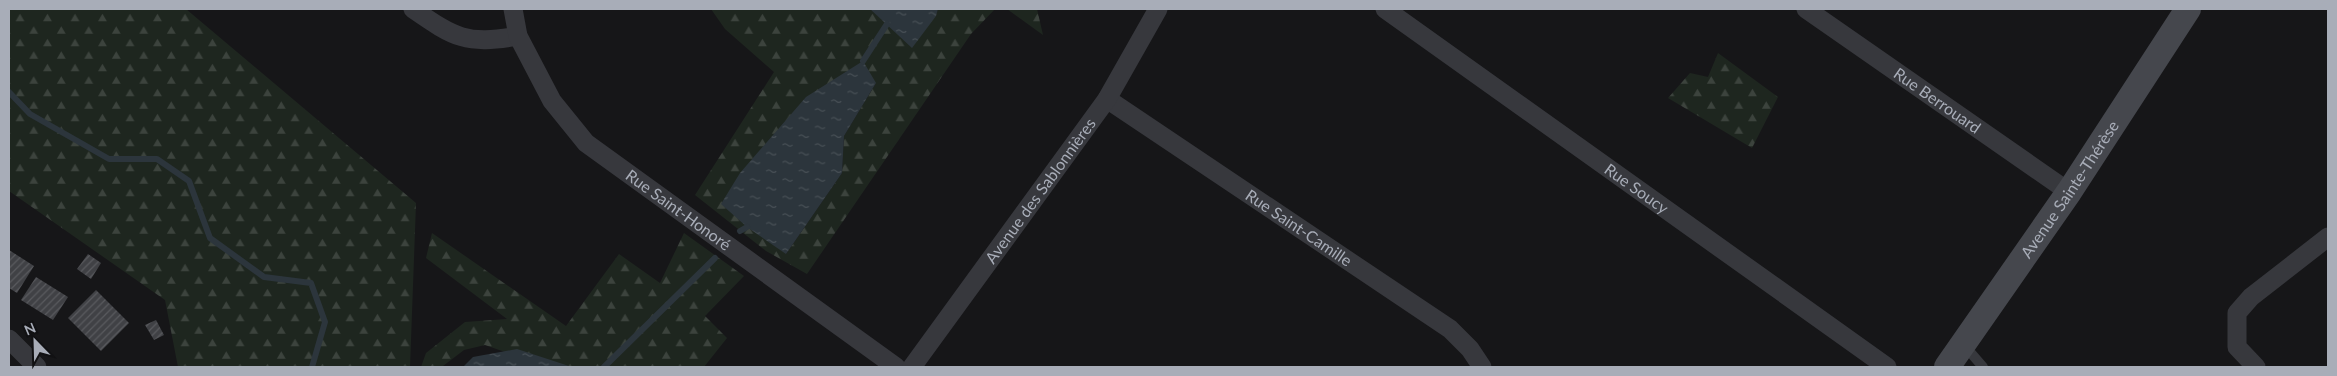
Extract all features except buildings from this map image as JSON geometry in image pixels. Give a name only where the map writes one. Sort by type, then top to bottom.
[{"type":"street","points":[[413,9],[439,27],[460,38],[489,41],[518,36]]},
{"type":"street","name":"Rue Saint-Honoré","points":[[513,9],[518,36],[552,101],[586,143],[896,367]]},
{"type":"street","name":"Avenue des Sablonnières","points":[[912,367],[1107,99],[1158,9]]},
{"type":"street","name":"Rue Soucy","points":[[1385,9],[1887,367]]},
{"type":"street","name":"Rue Berrouard","points":[[1806,9],[2069,192]]},
{"type":"street","name":"Avenue Sainte-Thérèse","points":[[1947,367],[2069,192],[2188,9]]},
{"type":"street","name":"Rue Saint-Camille","points":[[1107,99],[1450,329],[1470,349],[1482,367]]},
{"type":"street","points":[[2256,367],[2236,347],[2237,312],[2251,297],[2328,237]]},
{"type":"street","points":[[9,339],[37,367]]},
{"type":"lane","points":[[1963,345],[1983,367]]},
{"type":"green space","points":[[9,9],[186,9],[416,203],[410,367],[178,367],[165,300],[9,191]]},
{"type":"green space","points":[[711,9],[870,9],[887,24],[936,16],[938,9],[995,9],[971,34],[807,274],[766,251],[695,195],[774,72],[725,29]],"holes":[[[876,83],[844,136],[842,173],[786,254],[740,173]]]},
{"type":"green space","points":[[1007,9],[1037,9],[1043,35]]},
{"type":"green space","points":[[1718,53],[1778,97],[1752,148],[1668,98],[1690,73],[1708,77]]},
{"type":"green space","points":[[432,233],[566,326],[619,254],[660,283],[684,233],[744,276],[705,316],[727,338],[704,367],[547,367],[485,345],[464,350],[443,366],[421,367],[426,353],[465,322],[507,319],[426,258]]},
{"type":"water","points":[[870,9],[938,9],[936,16],[912,48]]},
{"type":"water","points":[[863,61],[876,83],[844,136],[842,173],[786,254],[747,227],[721,204],[740,173],[806,97]]},
{"type":"water","points":[[517,349],[572,367],[463,367],[473,357]]},
{"type":"waterway","points":[[863,61],[887,24]]},
{"type":"waterway","points":[[9,92],[30,114],[109,159],[157,159],[189,181],[210,238],[264,277],[311,283],[325,322],[312,367]]},
{"type":"waterway","points":[[740,231],[747,227]]},
{"type":"waterway","points":[[604,367],[715,258]]}]
